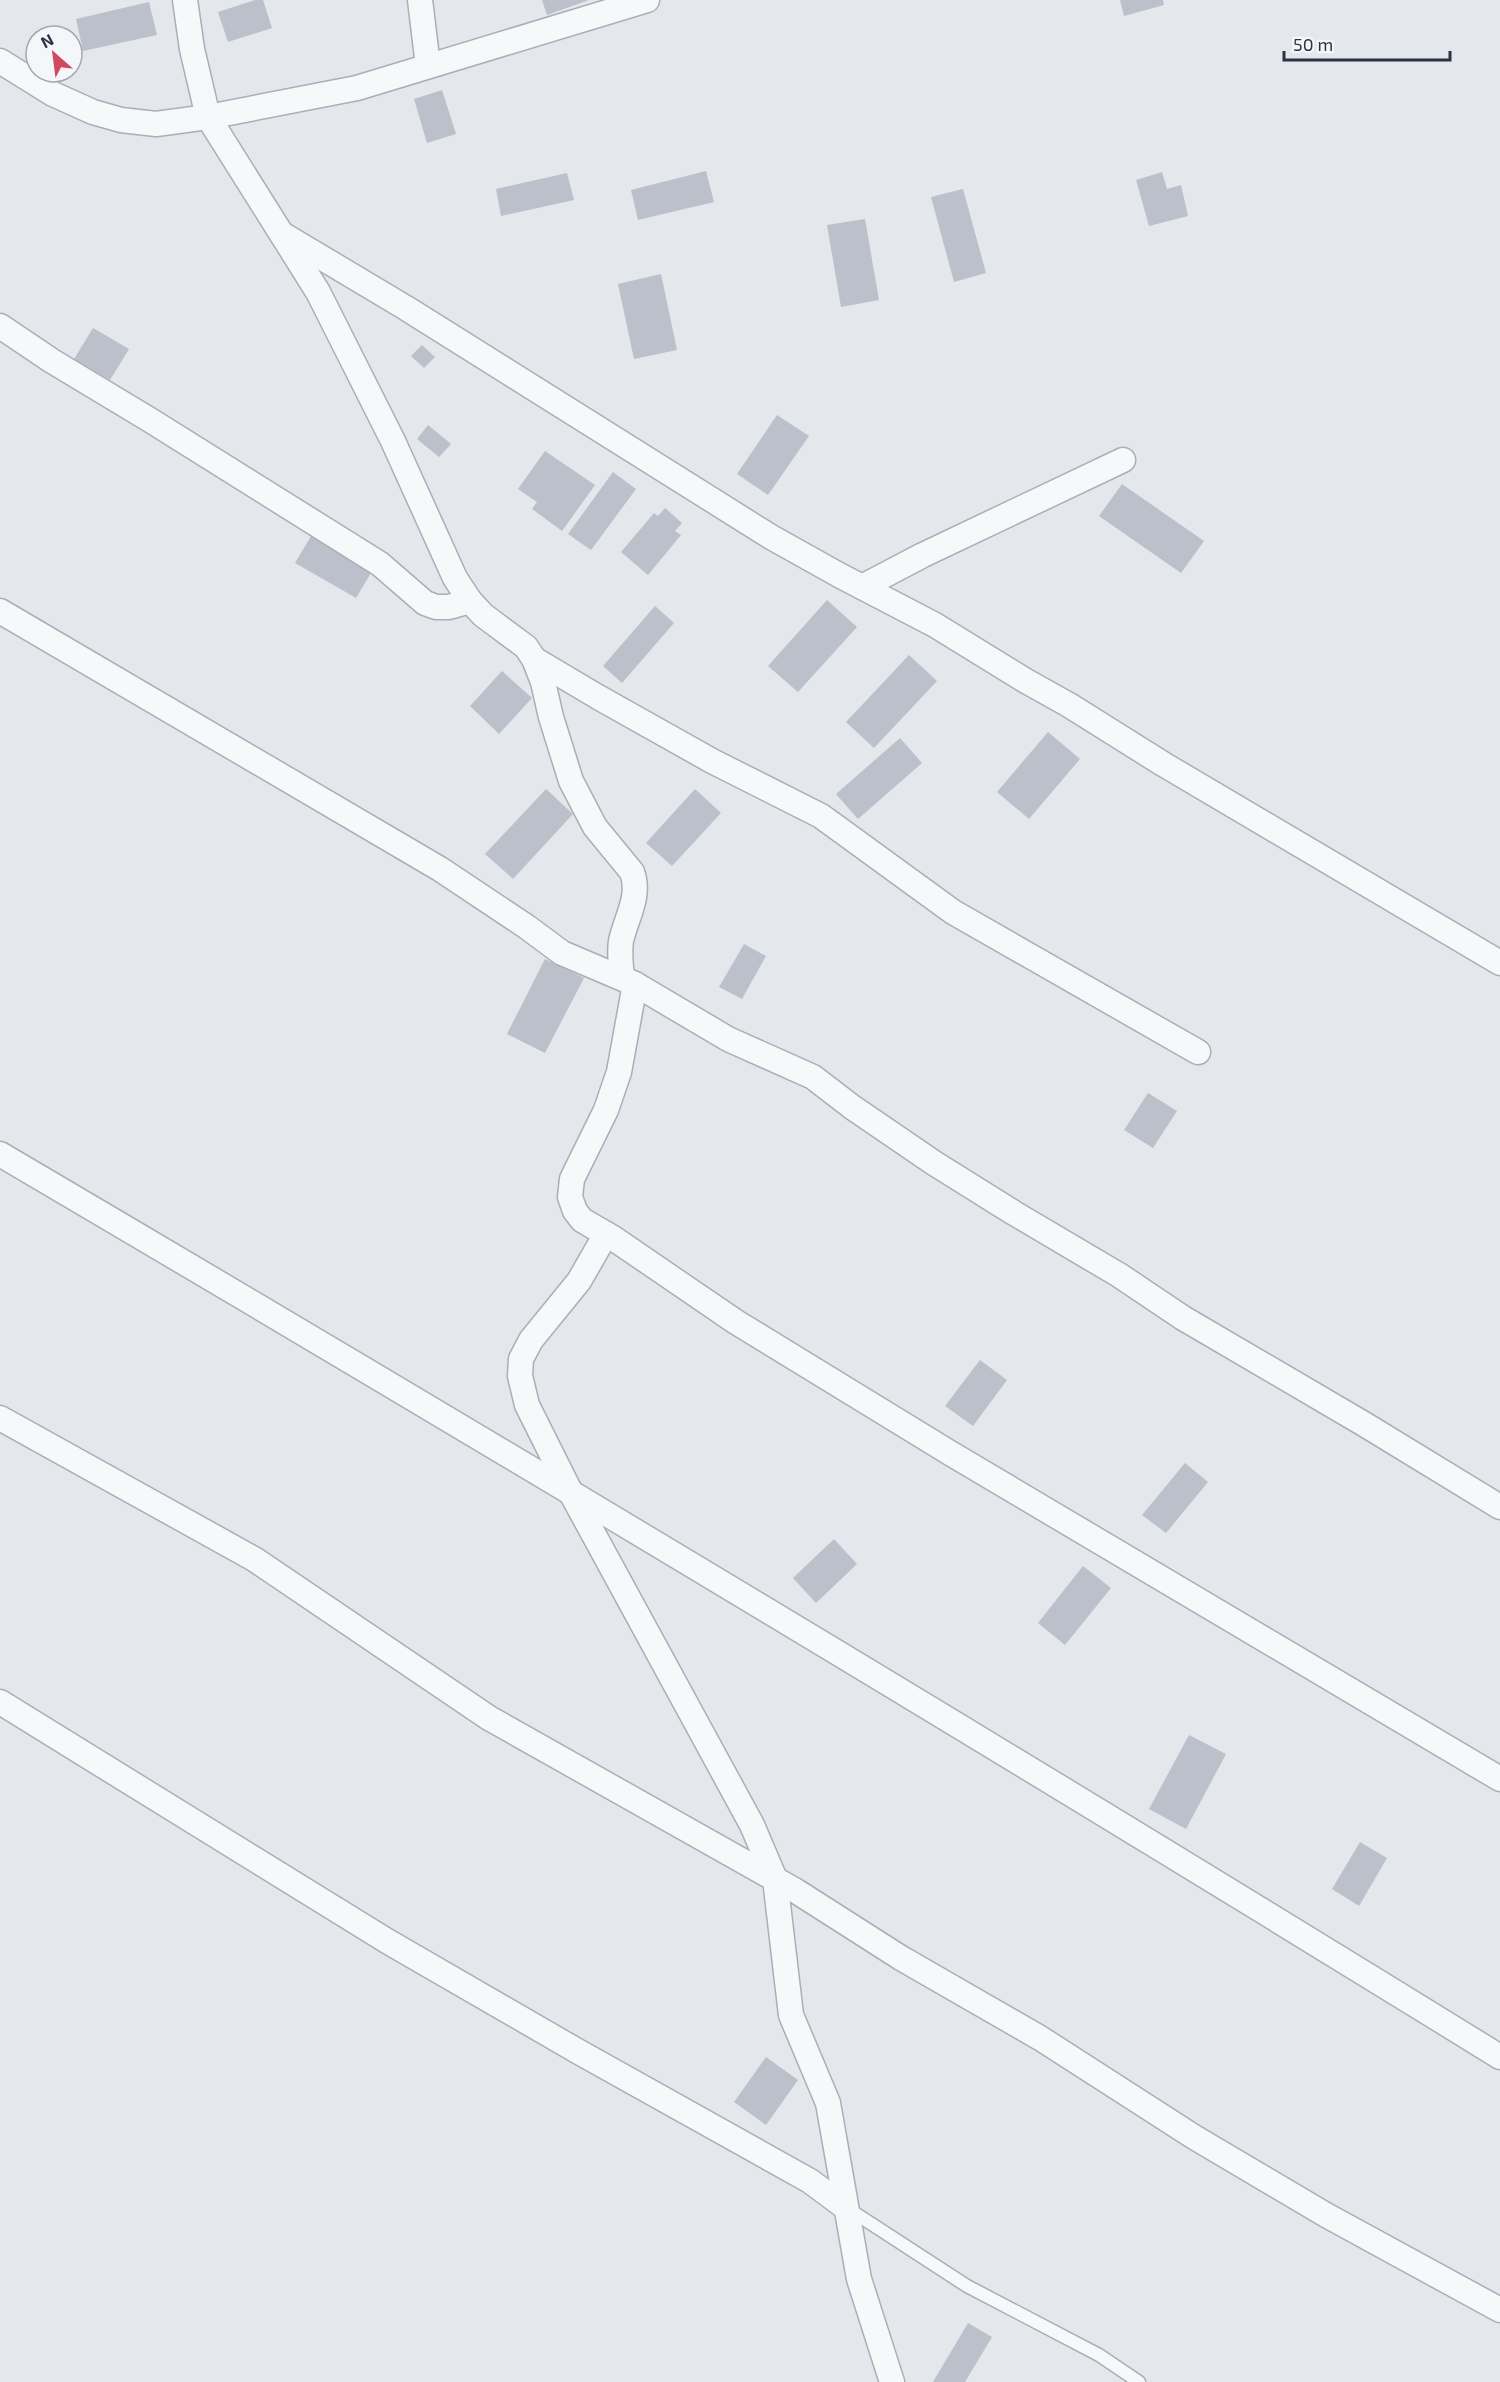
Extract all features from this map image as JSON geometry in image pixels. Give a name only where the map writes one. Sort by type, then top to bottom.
[{"type":"street","points":[[185,0],[192,49],[208,117],[318,292],[393,441],[455,578],[470,601],[495,625],[526,647],[534,659],[543,682],[551,717],[571,781],[595,827],[632,873],[635,880],[633,903],[621,941],[628,981],[620,1072],[606,1110],[572,1179],[570,1197],[575,1211],[582,1220],[736,1322],[1500,1779]]},
{"type":"street","points":[[420,0],[428,66]]},
{"type":"street","points":[[0,61],[53,94],[93,112],[121,120],[156,124],[208,117],[357,87],[647,0]]},
{"type":"street","points":[[282,234],[406,308],[771,537],[935,625],[1163,764],[1500,963]]},
{"type":"street","points":[[0,326],[52,361],[380,564],[425,603],[436,607],[449,607],[470,601]]},
{"type":"street","points":[[862,587],[923,555],[1124,460]]},
{"type":"street","points":[[0,611],[440,869],[528,927],[562,953],[628,981],[728,1039],[813,1077],[852,1107],[1014,1213],[1119,1275],[1183,1318],[1500,1507]]},
{"type":"street","points":[[534,659],[712,761],[820,816],[953,912],[1198,1052]]},
{"type":"street","points":[[0,1154],[570,1491],[1500,2056]]},
{"type":"street","points":[[606,1234],[579,1281],[531,1340],[521,1359],[520,1376],[527,1405],[570,1491],[752,1825],[775,1879],[792,2015],[828,2103],[859,2279],[892,2382]]},
{"type":"street","points":[[0,1418],[254,1559],[489,1718],[775,1879],[902,1958],[1040,2038],[1204,2143],[1326,2215],[1500,2310]]},
{"type":"street","points":[[0,1702],[387,1941],[810,2181],[845,2207]]},
{"type":"lane","points":[[845,2207],[968,2286],[1099,2355],[1139,2382]]},
{"type":"building","points":[[255,0],[263,0],[272,28],[228,42],[218,12]]},
{"type":"building","points":[[542,0],[589,0],[547,15]]},
{"type":"building","points":[[1120,0],[1163,0],[1164,5],[1124,16]]},
{"type":"building","points":[[149,2],[157,35],[84,51],[84,24],[77,24],[76,19]]},
{"type":"building","points":[[442,90],[456,134],[427,143],[414,99]]},
{"type":"building","points":[[706,171],[714,202],[638,220],[631,190]]},
{"type":"building","points":[[1162,172],[1167,189],[1181,185],[1188,216],[1149,226],[1136,180]]},
{"type":"building","points":[[567,173],[574,200],[501,216],[496,189]]},
{"type":"building","points":[[963,189],[986,273],[954,282],[931,197]]},
{"type":"building","points":[[865,219],[879,300],[841,307],[827,225]]},
{"type":"building","points":[[661,274],[677,350],[634,359],[618,284]]},
{"type":"building","points":[[93,328],[129,349],[110,380],[74,359]]},
{"type":"building","points":[[422,345],[435,357],[424,368],[411,356]]},
{"type":"building","points":[[777,415],[809,436],[768,495],[737,474]]},
{"type":"building","points":[[428,425],[451,444],[439,457],[417,439]]},
{"type":"building","points":[[545,451],[595,485],[562,531],[532,509],[537,502],[518,489]]},
{"type":"building","points":[[613,472],[636,489],[591,550],[568,534]]},
{"type":"building","points":[[1122,484],[1204,541],[1181,573],[1099,516]]},
{"type":"building","points":[[665,508],[682,523],[675,531],[681,535],[648,575],[621,552],[654,513],[658,516]]},
{"type":"building","points":[[314,531],[375,566],[356,598],[295,563]]},
{"type":"building","points":[[827,600],[857,627],[798,692],[768,666]]},
{"type":"building","points":[[655,606],[674,623],[622,683],[603,666]]},
{"type":"building","points":[[909,655],[937,681],[874,748],[846,722]]},
{"type":"building","points":[[502,671],[532,698],[499,734],[470,706]]},
{"type":"building","points":[[1048,732],[1080,759],[1029,819],[997,792]]},
{"type":"building","points":[[900,738],[922,763],[858,819],[836,794]]},
{"type":"building","points":[[546,789],[573,814],[513,879],[485,854]]},
{"type":"building","points":[[695,789],[721,813],[672,866],[646,843]]},
{"type":"building","points":[[744,944],[766,956],[742,999],[719,987]]},
{"type":"building","points":[[545,959],[584,978],[545,1053],[507,1034]]},
{"type":"building","points":[[1148,1093],[1177,1111],[1153,1148],[1124,1130]]},
{"type":"building","points":[[980,1360],[1007,1380],[973,1426],[945,1406]]},
{"type":"building","points":[[1185,1463],[1208,1482],[1166,1533],[1142,1515]]},
{"type":"building","points":[[834,1539],[857,1564],[816,1603],[793,1578]]},
{"type":"building","points":[[1083,1566],[1111,1588],[1065,1645],[1038,1623]]},
{"type":"building","points":[[1189,1735],[1226,1754],[1186,1829],[1149,1809]]},
{"type":"building","points":[[1360,1842],[1387,1858],[1359,1906],[1332,1889]]},
{"type":"building","points":[[766,2057],[798,2080],[766,2125],[734,2102]]},
{"type":"building","points":[[968,2323],[992,2337],[965,2382],[933,2382]]}]
